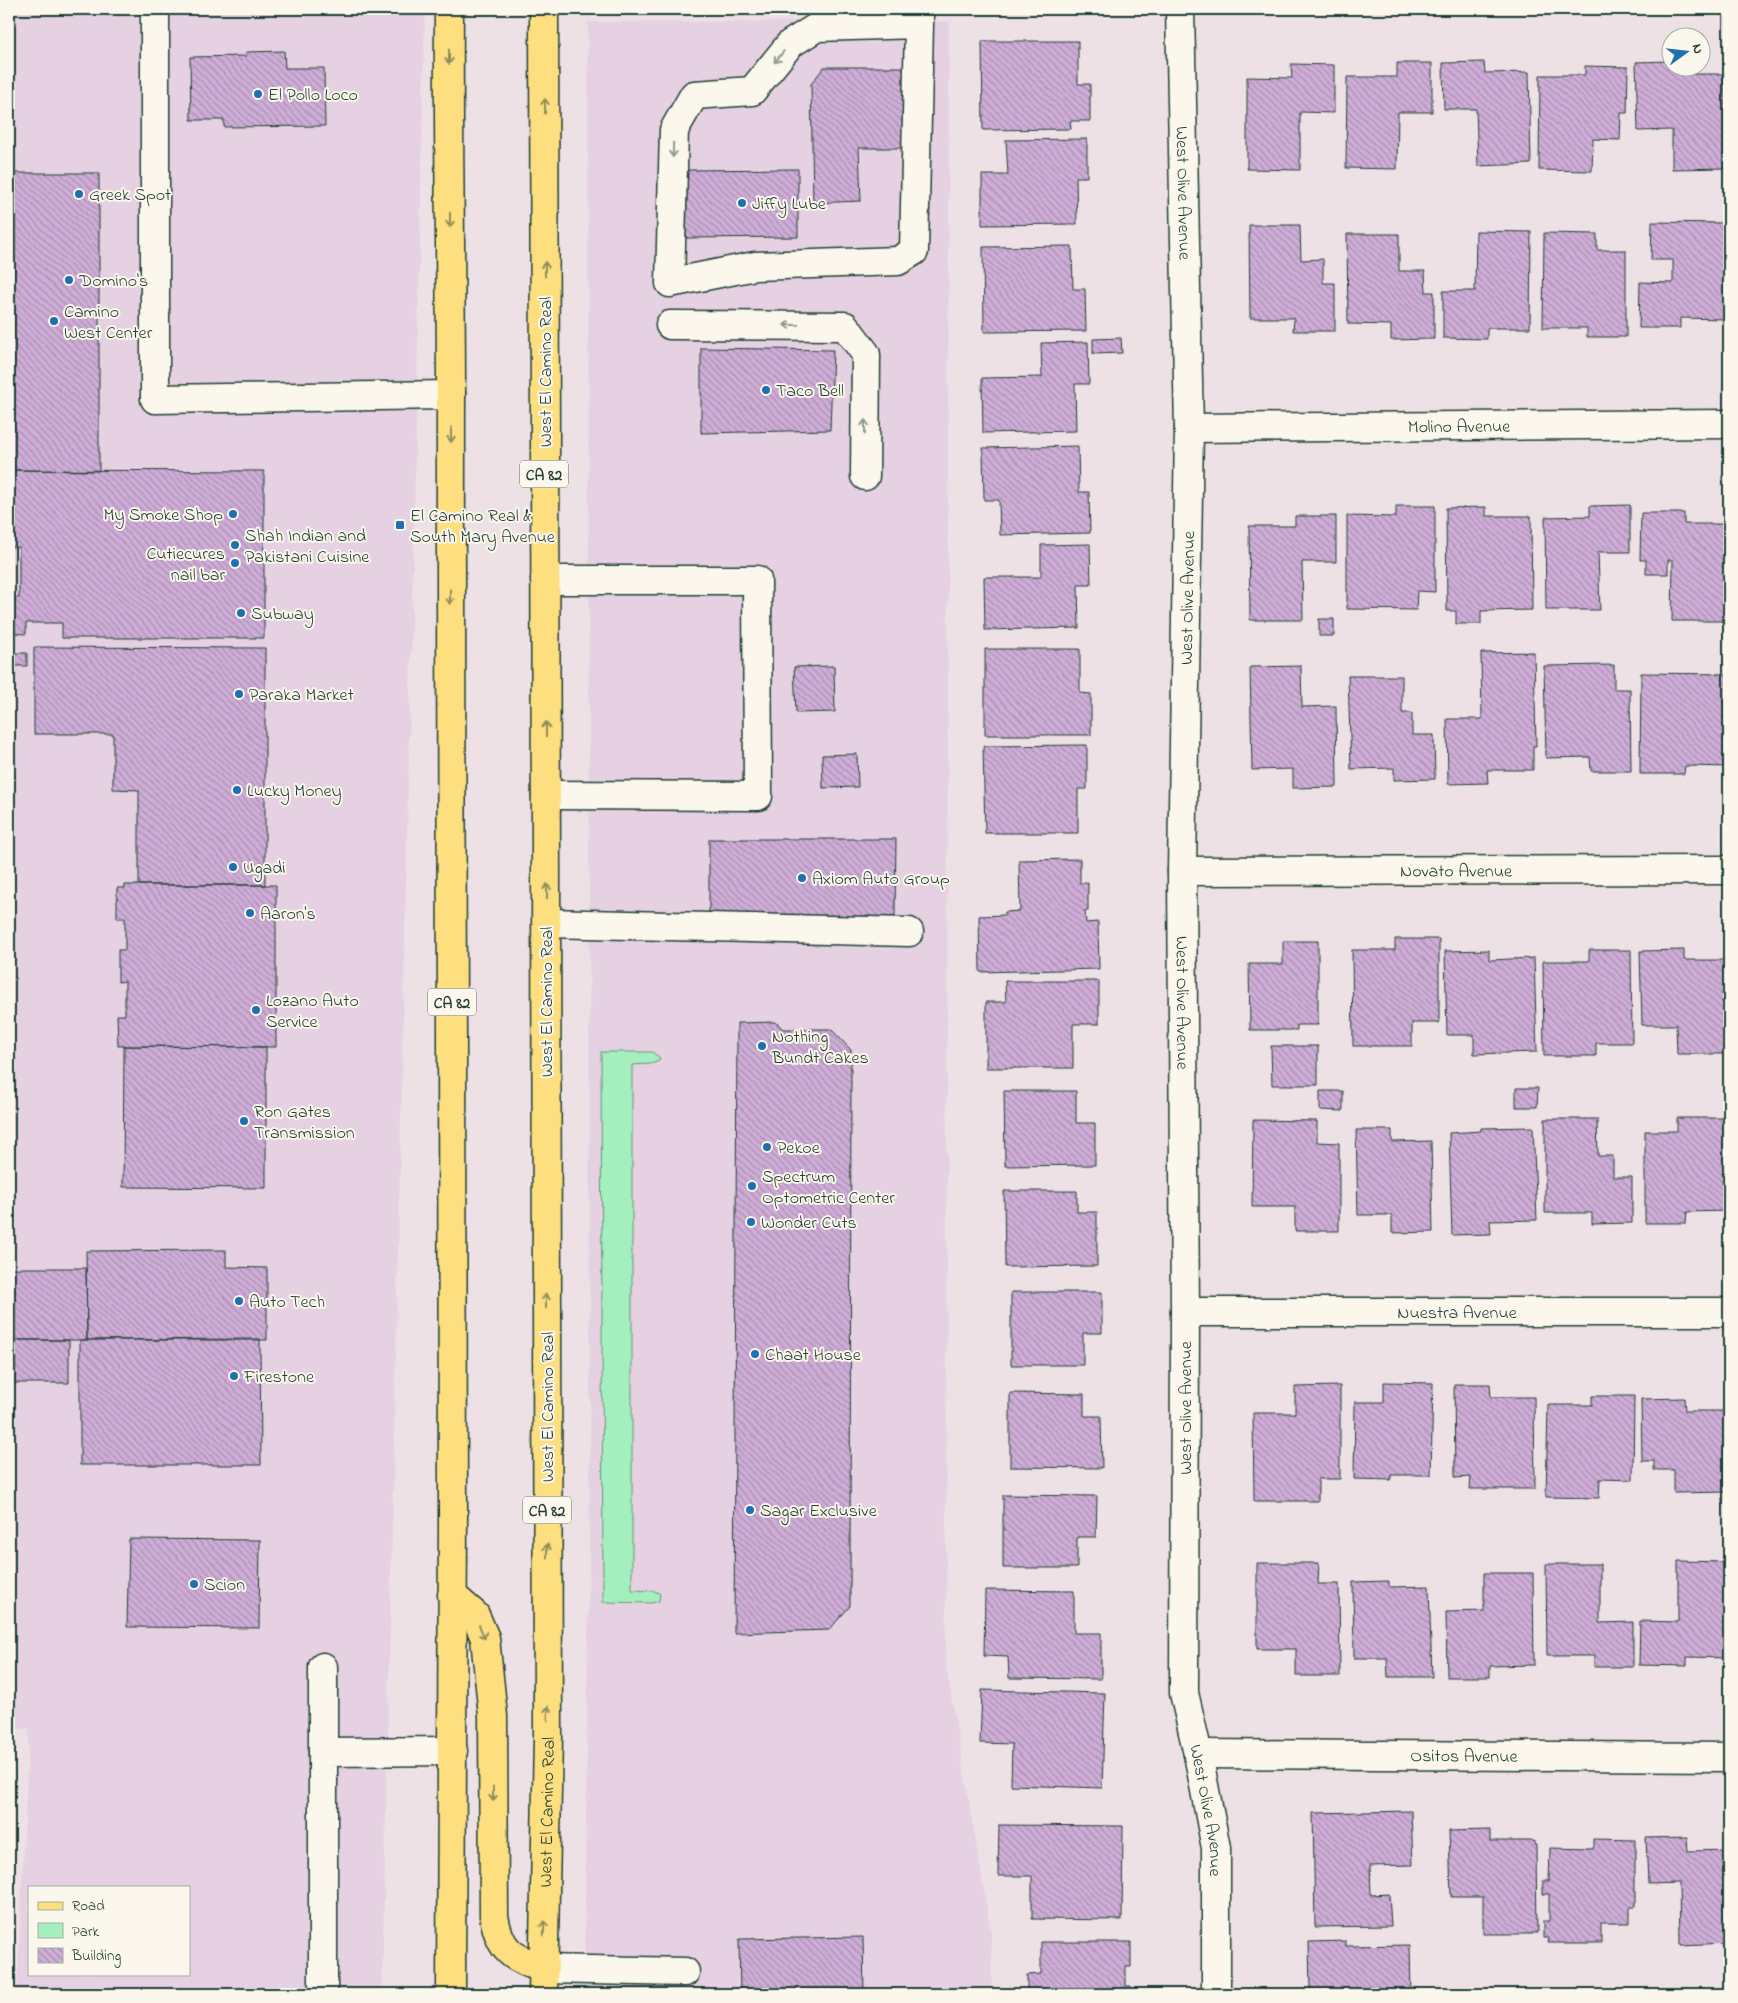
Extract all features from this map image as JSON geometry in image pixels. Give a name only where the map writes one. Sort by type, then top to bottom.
[{"type":"main road","name":"CA 82","points":[[449,9],[454,1266],[451,1994]]},
{"type":"main road","name":"West El Camino Real","points":[[544,9],[548,1737],[544,1982]]},
{"type":"main road","points":[[452,1595],[475,1615],[485,1638],[493,1716],[494,1916],[497,1935],[506,1949],[544,1982]]},
{"type":"street","points":[[155,9],[154,399],[451,395]]},
{"type":"street","name":"West Olive Avenue","points":[[1180,9],[1189,428],[1182,871],[1185,1312],[1184,1693],[1216,1848],[1216,1994]]},
{"type":"street","points":[[919,16],[914,251],[898,261],[755,266],[670,283],[674,130],[694,94],[752,91],[790,44],[817,18],[919,16]]},
{"type":"street","points":[[670,325],[845,326],[866,354],[865,476]]},
{"type":"street","name":"Molino Avenue","points":[[1189,428],[1729,424]]},
{"type":"street","points":[[545,580],[757,580],[758,590],[758,796],[546,795]]},
{"type":"street","name":"Novato Avenue","points":[[1182,871],[1729,870]]},
{"type":"street","points":[[547,923],[909,932]]},
{"type":"street","name":"Nuestra Avenue","points":[[1185,1312],[1729,1312]]},
{"type":"street","points":[[323,1994],[324,1667]]},
{"type":"street","points":[[324,1752],[453,1752]]},
{"type":"street","name":"Ositos Avenue","points":[[1198,1754],[1729,1757]]},
{"type":"street","points":[[544,1982],[685,1972]]},
{"type":"shaded area","points":[[9,9],[415,9],[425,11],[382,1994],[17,1994],[29,1729],[9,1729]]},
{"type":"shaded area","points":[[949,21],[946,1665],[991,1932],[992,1994],[584,1994],[590,1462],[588,22]]},
{"type":"green space","points":[[601,1052],[652,1052],[660,1058],[659,1061],[651,1064],[632,1065],[632,1590],[655,1591],[660,1594],[659,1601],[651,1603],[603,1602]]},
{"type":"building","points":[[982,41],[1078,41],[1078,84],[1090,84],[1090,121],[1070,121],[1071,129],[983,130]]},
{"type":"building","name":"El Pollo Loco","points":[[284,51],[285,68],[324,68],[325,126],[224,127],[224,120],[191,120],[190,57],[246,56],[246,52]]},
{"type":"building","points":[[1660,61],[1660,78],[1710,78],[1710,74],[1725,74],[1726,168],[1672,169],[1672,130],[1638,131],[1636,62]]},
{"type":"building","points":[[1484,62],[1485,73],[1529,72],[1531,164],[1478,166],[1476,109],[1444,109],[1443,63]]},
{"type":"building","points":[[1397,63],[1432,63],[1432,112],[1398,112],[1397,169],[1346,168],[1347,77],[1397,77]]},
{"type":"building","points":[[1291,64],[1334,65],[1334,113],[1300,112],[1300,170],[1247,169],[1247,77],[1292,78]]},
{"type":"building","points":[[1585,66],[1628,67],[1627,113],[1621,113],[1620,140],[1593,139],[1592,171],[1539,170],[1540,75],[1585,75]]},
{"type":"building","points":[[824,67],[904,67],[905,148],[859,148],[861,201],[813,203],[811,84]]},
{"type":"building","points":[[1087,139],[1087,177],[1076,177],[1077,224],[982,225],[982,175],[1008,175],[1006,140]]},
{"type":"building","name":"Jiffy Lube","points":[[798,169],[798,237],[686,238],[686,170]]},
{"type":"building","name":"Camino West Center","points":[[9,173],[99,173],[99,471],[9,470]]},
{"type":"building","points":[[1652,222],[1726,223],[1725,319],[1680,318],[1680,328],[1639,328],[1640,282],[1673,283],[1673,260],[1651,260]]},
{"type":"building","points":[[1249,225],[1300,225],[1301,260],[1323,259],[1323,283],[1335,283],[1335,331],[1293,331],[1294,318],[1250,318]]},
{"type":"building","points":[[1476,231],[1531,232],[1530,328],[1487,328],[1487,339],[1443,338],[1443,291],[1475,291]]},
{"type":"building","points":[[1544,233],[1597,234],[1597,250],[1626,250],[1626,337],[1587,337],[1587,328],[1543,328]]},
{"type":"building","points":[[1347,234],[1399,234],[1399,271],[1425,271],[1426,292],[1434,292],[1434,339],[1391,340],[1391,325],[1348,324]]},
{"type":"building","points":[[1072,246],[1073,289],[1085,289],[1086,331],[984,332],[983,247]]},
{"type":"building","points":[[1121,338],[1122,353],[1093,354],[1093,339]]},
{"type":"building","points":[[1088,342],[1089,384],[1075,384],[1076,431],[983,433],[982,378],[1042,377],[1041,343]]},
{"type":"building","name":"Taco Bell","points":[[701,348],[833,350],[830,430],[701,433]]},
{"type":"building","points":[[1078,446],[1079,492],[1089,492],[1090,533],[1000,535],[999,500],[984,500],[983,448]]},
{"type":"building","points":[[9,470],[264,471],[264,638],[62,638],[62,623],[26,623],[26,634],[9,633],[9,598],[19,598],[19,547],[9,547]]},
{"type":"building","points":[[1630,505],[1630,552],[1598,552],[1600,610],[1546,610],[1545,517],[1590,516],[1590,506]]},
{"type":"building","points":[[1396,506],[1435,506],[1435,592],[1417,591],[1416,610],[1347,609],[1347,516],[1396,517]]},
{"type":"building","points":[[1486,507],[1486,516],[1531,516],[1532,610],[1481,611],[1481,624],[1456,624],[1456,611],[1447,611],[1446,508]]},
{"type":"building","points":[[1641,513],[1684,513],[1684,524],[1727,524],[1727,621],[1672,621],[1673,560],[1668,560],[1668,574],[1646,574],[1646,560],[1640,560]]},
{"type":"building","points":[[1295,516],[1336,516],[1336,562],[1302,562],[1303,620],[1250,620],[1249,526],[1295,526]]},
{"type":"building","points":[[1090,544],[1091,585],[1078,585],[1079,628],[985,630],[984,577],[1041,577],[1041,545]]},
{"type":"building","points":[[1319,619],[1334,619],[1334,636],[1319,636]]},
{"type":"building","points":[[34,647],[265,648],[265,885],[139,885],[139,790],[113,789],[113,734],[34,734]]},
{"type":"building","points":[[985,649],[1080,649],[1080,693],[1091,694],[1091,735],[985,735]]},
{"type":"building","points":[[1534,652],[1536,746],[1533,746],[1533,770],[1487,770],[1488,783],[1448,784],[1447,719],[1482,719],[1481,653]]},
{"type":"building","points":[[9,653],[27,653],[27,666],[9,666]]},
{"type":"building","points":[[1614,665],[1614,689],[1630,689],[1631,771],[1591,771],[1590,757],[1546,758],[1544,666]]},
{"type":"building","points":[[834,666],[835,712],[796,713],[794,667]]},
{"type":"building","points":[[1301,666],[1302,707],[1336,706],[1337,787],[1293,788],[1293,769],[1252,770],[1250,667]]},
{"type":"building","points":[[1641,673],[1729,674],[1729,767],[1685,766],[1684,774],[1640,774]]},
{"type":"building","points":[[1348,676],[1402,676],[1402,713],[1412,713],[1412,735],[1434,735],[1435,779],[1394,780],[1394,768],[1351,769]]},
{"type":"building","points":[[1087,745],[1087,789],[1078,789],[1078,833],[985,833],[983,746]]},
{"type":"building","points":[[857,754],[858,787],[823,788],[822,755]]},
{"type":"building","name":"Axiom Auto Group","points":[[709,839],[896,839],[895,917],[709,917]]},
{"type":"building","points":[[1080,859],[1080,883],[1088,883],[1088,911],[1085,911],[1086,923],[1098,922],[1099,969],[980,972],[979,916],[1005,915],[1005,912],[1020,911],[1019,860]]},
{"type":"building","points":[[125,885],[276,885],[276,1047],[118,1046],[117,1015],[125,1015],[125,981],[118,982],[118,950],[125,950],[125,918],[117,918],[117,888],[125,888]]},
{"type":"building","points":[[1395,939],[1439,939],[1439,1023],[1412,1023],[1412,1046],[1353,1046],[1352,950],[1395,950]]},
{"type":"building","points":[[1283,941],[1318,941],[1318,1025],[1297,1025],[1297,1030],[1250,1030],[1249,964],[1283,964]]},
{"type":"building","points":[[1489,950],[1489,960],[1534,958],[1537,1052],[1474,1054],[1474,1035],[1447,1035],[1445,951]]},
{"type":"building","points":[[1589,950],[1631,950],[1632,1043],[1596,1043],[1596,1056],[1544,1056],[1543,961],[1589,961]]},
{"type":"building","points":[[1684,950],[1684,960],[1729,960],[1729,1054],[1677,1054],[1676,1025],[1642,1025],[1640,951]]},
{"type":"building","points":[[1005,981],[1099,981],[1099,1024],[1073,1024],[1073,1068],[986,1068],[986,1002],[1006,1002]]},
{"type":"building","points":[[776,1022],[783,1029],[831,1029],[851,1050],[850,1606],[829,1630],[734,1633],[737,1023]]},
{"type":"building","points":[[124,1046],[266,1047],[266,1188],[123,1187]]},
{"type":"building","points":[[1271,1046],[1318,1046],[1318,1085],[1272,1085]]},
{"type":"building","points":[[1516,1088],[1538,1088],[1537,1107],[1516,1107]]},
{"type":"building","points":[[1004,1091],[1076,1091],[1076,1123],[1095,1123],[1095,1165],[1005,1166]]},
{"type":"building","points":[[1320,1091],[1343,1091],[1343,1111],[1320,1110]]},
{"type":"building","points":[[1677,1118],[1729,1118],[1729,1211],[1687,1212],[1686,1223],[1645,1223],[1645,1131],[1677,1131]]},
{"type":"building","points":[[1545,1119],[1597,1119],[1598,1156],[1613,1156],[1613,1177],[1632,1177],[1632,1223],[1592,1224],[1592,1213],[1545,1213]]},
{"type":"building","points":[[1253,1120],[1317,1121],[1317,1142],[1339,1143],[1339,1231],[1295,1231],[1295,1207],[1252,1207]]},
{"type":"building","points":[[1533,1127],[1537,1220],[1490,1221],[1491,1234],[1452,1235],[1449,1133],[1481,1131],[1481,1128]]},
{"type":"building","points":[[1356,1130],[1392,1130],[1392,1142],[1431,1141],[1433,1232],[1392,1233],[1392,1215],[1358,1215]]},
{"type":"building","points":[[1004,1191],[1077,1191],[1077,1212],[1097,1212],[1097,1266],[1005,1267]]},
{"type":"building","points":[[226,1250],[226,1267],[267,1268],[267,1340],[87,1340],[86,1251]]},
{"type":"building","points":[[9,1268],[86,1268],[87,1340],[9,1340]]},
{"type":"building","points":[[1011,1292],[1102,1292],[1102,1333],[1083,1333],[1083,1365],[1011,1365]]},
{"type":"building","points":[[260,1339],[261,1465],[80,1465],[80,1340]]},
{"type":"building","points":[[15,1340],[69,1340],[69,1383],[15,1383]]},
{"type":"building","points":[[1384,1382],[1433,1383],[1431,1475],[1391,1475],[1391,1480],[1354,1479],[1355,1402],[1384,1402]]},
{"type":"building","points":[[1454,1384],[1490,1384],[1491,1397],[1534,1397],[1535,1489],[1470,1489],[1471,1477],[1455,1478]]},
{"type":"building","points":[[1340,1386],[1340,1479],[1318,1479],[1318,1501],[1254,1501],[1253,1413],[1295,1413],[1295,1387]]},
{"type":"building","points":[[1010,1393],[1084,1394],[1084,1416],[1101,1416],[1102,1468],[1010,1467]]},
{"type":"building","points":[[1592,1396],[1634,1396],[1633,1480],[1600,1479],[1599,1498],[1546,1497],[1548,1405],[1592,1405]]},
{"type":"building","points":[[1684,1398],[1685,1411],[1729,1411],[1729,1492],[1674,1493],[1674,1470],[1654,1470],[1654,1461],[1642,1461],[1641,1399]]},
{"type":"building","points":[[1003,1495],[1097,1496],[1096,1537],[1077,1537],[1077,1568],[1003,1568]]},
{"type":"building","name":"Scion","points":[[129,1539],[260,1540],[259,1628],[127,1627]]},
{"type":"building","points":[[1678,1561],[1729,1562],[1729,1658],[1687,1657],[1687,1666],[1639,1665],[1640,1621],[1678,1622]]},
{"type":"building","points":[[1257,1563],[1319,1563],[1318,1584],[1339,1584],[1340,1676],[1296,1676],[1296,1649],[1257,1649]]},
{"type":"building","points":[[1546,1564],[1600,1564],[1600,1623],[1633,1622],[1633,1667],[1594,1667],[1594,1656],[1547,1656]]},
{"type":"building","points":[[1484,1573],[1533,1573],[1534,1665],[1490,1666],[1490,1677],[1447,1677],[1446,1612],[1484,1611]]},
{"type":"building","points":[[1389,1581],[1389,1587],[1429,1586],[1432,1677],[1388,1677],[1387,1658],[1354,1658],[1353,1582]]},
{"type":"building","points":[[985,1590],[1074,1591],[1074,1633],[1101,1633],[1101,1679],[1009,1678],[1008,1657],[984,1656]]},
{"type":"building","points":[[982,1690],[1105,1693],[1102,1788],[1011,1785],[1012,1744],[980,1743]]},
{"type":"building","points":[[1411,1811],[1413,1865],[1370,1866],[1371,1895],[1389,1894],[1391,1926],[1315,1927],[1313,1813]]},
{"type":"building","points":[[999,1825],[1123,1826],[1122,1920],[1032,1919],[1032,1876],[998,1876]]},
{"type":"building","points":[[1490,1830],[1490,1841],[1534,1841],[1534,1845],[1536,1845],[1537,1934],[1483,1934],[1483,1897],[1451,1897],[1449,1831]]},
{"type":"building","points":[[1687,1837],[1688,1851],[1729,1850],[1729,1943],[1680,1945],[1679,1883],[1648,1884],[1646,1838]]},
{"type":"building","points":[[1593,1839],[1635,1840],[1635,1907],[1630,1907],[1630,1923],[1601,1923],[1601,1943],[1548,1943],[1549,1938],[1543,1938],[1543,1921],[1549,1921],[1549,1894],[1543,1894],[1543,1881],[1549,1881],[1550,1848],[1593,1849]]},
{"type":"building","points":[[863,1937],[864,1994],[740,1994],[739,1939]]},
{"type":"building","points":[[1346,1941],[1346,1946],[1410,1945],[1411,1994],[1305,1994],[1305,1990],[1310,1991],[1309,1942]]},
{"type":"building","points":[[1041,1942],[1131,1942],[1131,1967],[1126,1967],[1126,1986],[1131,1986],[1131,1994],[1027,1994],[1027,1975],[1041,1974]]},
{"type":"place","name":"El Pollo Loco","points":[[258,94]]},
{"type":"place","name":"Greek Spot","points":[[79,194]]},
{"type":"place","name":"Jiffy Lube","points":[[742,203]]},
{"type":"place","name":"Domino's","points":[[69,280]]},
{"type":"place","name":"Camino West Center","points":[[54,321]]},
{"type":"place","name":"Taco Bell","points":[[766,390]]},
{"type":"place","name":"My Smoke Shop","points":[[233,514]]},
{"type":"place","name":"El Camino Real & South Mary Avenue","points":[[400,525]]},
{"type":"place","name":"Shah Indian and Pakistani Cuisine","points":[[235,545]]},
{"type":"place","name":"Cutiecures nail bar","points":[[235,563]]},
{"type":"place","name":"Subway","points":[[241,613]]},
{"type":"place","name":"Paraka Market","points":[[239,694]]},
{"type":"place","name":"Lucky Money","points":[[237,790]]},
{"type":"place","name":"Ugadi","points":[[233,867]]},
{"type":"place","name":"Axiom Auto Group","points":[[802,878]]},
{"type":"place","name":"Aaron's","points":[[250,913]]},
{"type":"place","name":"Lozano Auto Service","points":[[256,1010]]},
{"type":"place","name":"Nothing Bundt Cakes","points":[[762,1046]]},
{"type":"place","name":"Ron Gates Transmission","points":[[244,1121]]},
{"type":"place","name":"Pekoe","points":[[767,1147]]},
{"type":"place","name":"Spectrum Optometric Center","points":[[752,1186]]},
{"type":"place","name":"Wonder Cuts","points":[[751,1222]]},
{"type":"place","name":"Auto Tech","points":[[239,1301]]},
{"type":"place","name":"Chaat House","points":[[755,1354]]},
{"type":"place","name":"Firestone","points":[[234,1376]]},
{"type":"place","name":"Sagar Exclusive","points":[[750,1510]]},
{"type":"place","name":"Scion","points":[[194,1584]]}]
